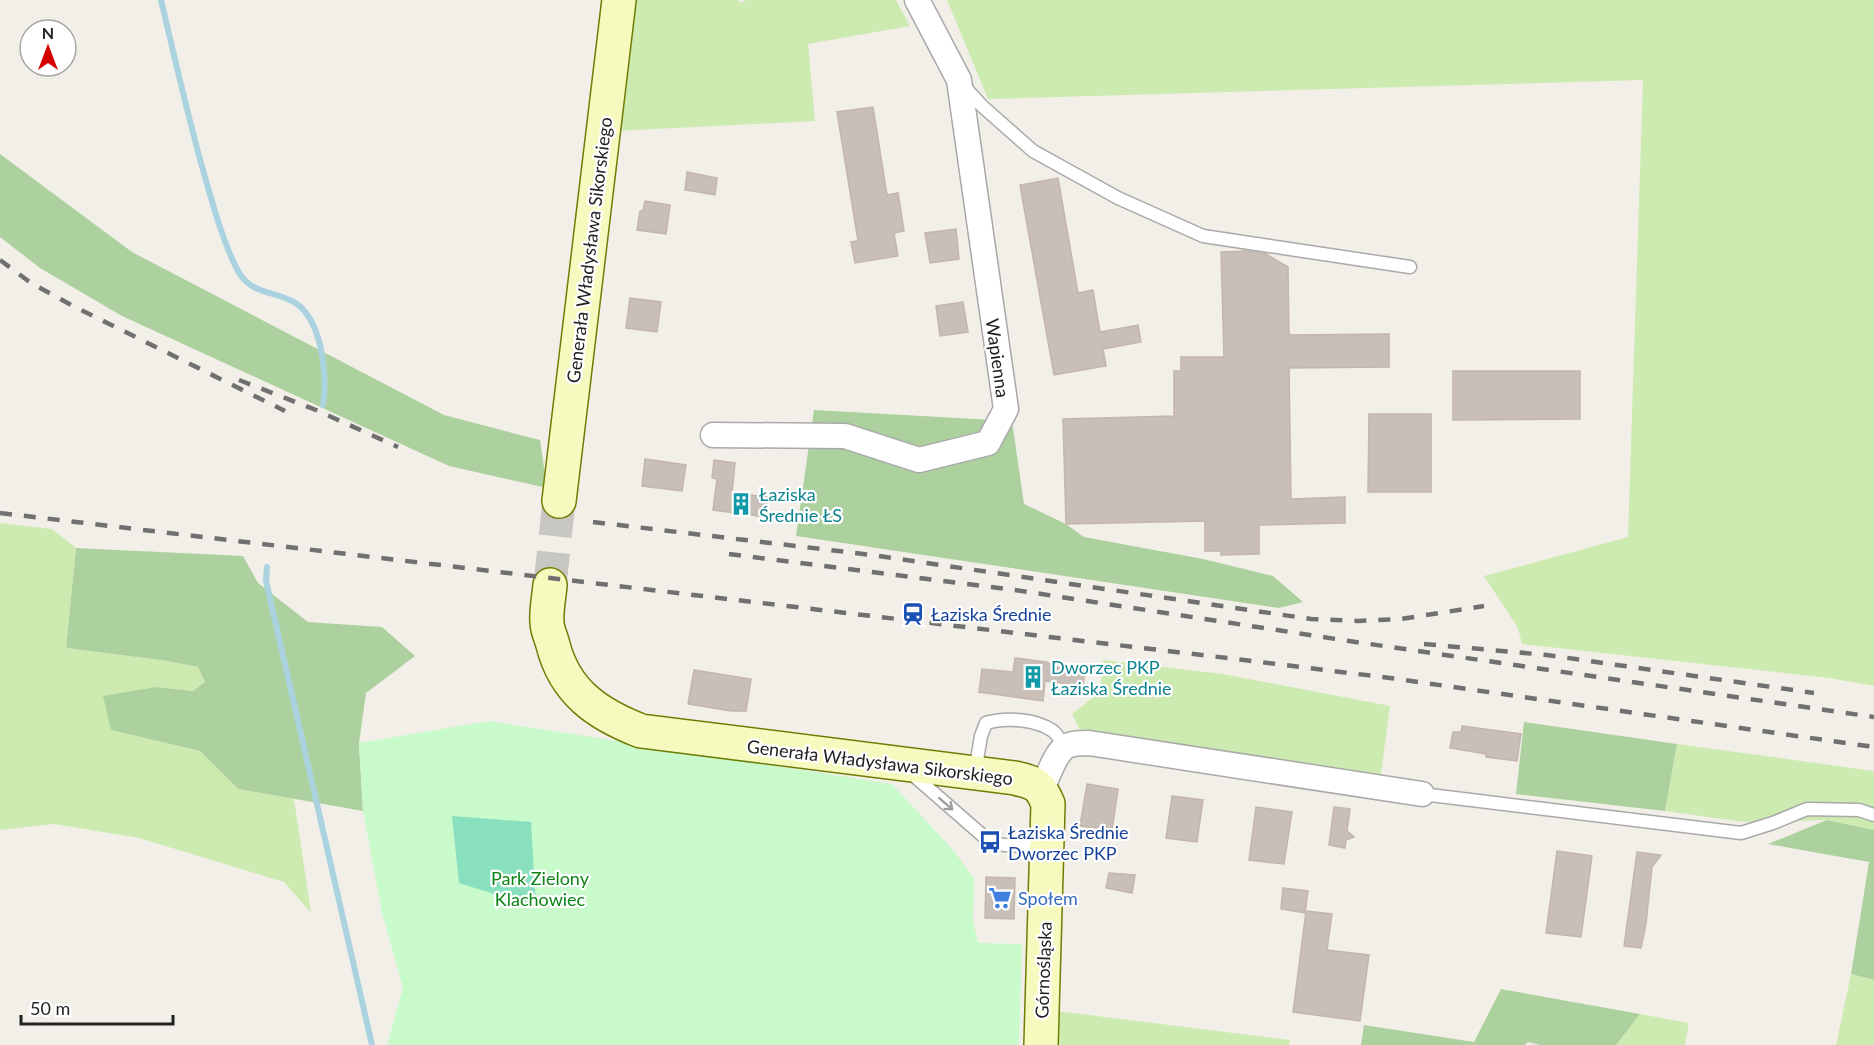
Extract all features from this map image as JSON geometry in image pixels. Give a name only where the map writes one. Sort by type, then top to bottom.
[{"type":"street","name":"Generała Władysława Sikorskiego","points":[[559,501],[619,0]]},
{"type":"street","name":"Wapienna","points":[[712,435],[845,436],[919,460],[988,443],[1006,409],[959,80],[917,0]]},
{"type":"street","name":"Generała Władysława Sikorskiego","points":[[550,585],[547,622],[556,659],[569,682],[585,701],[613,720],[641,731],[1015,778],[1032,782],[1042,789]]},
{"type":"street","points":[[1042,789],[1065,747],[1089,743],[1422,794]]},
{"type":"street","name":"Górnośląska","points":[[1041,1045],[1048,804],[1042,789]]},
{"type":"lane","points":[[959,80],[982,106],[1033,151],[1118,198],[1203,236],[1410,267]]},
{"type":"lane","points":[[974,774],[981,736],[986,723],[998,719],[1036,723],[1054,732],[1065,747]]},
{"type":"lane","points":[[902,765],[990,842],[1047,847]]},
{"type":"lane","points":[[1422,794],[1740,833],[1807,809],[1859,810],[1874,815]]},
{"type":"green space","points":[[635,0],[738,0],[741,3],[746,0],[896,0],[910,26],[808,44],[815,121],[615,131]]},
{"type":"green space","points":[[947,0],[1874,0],[1874,686],[1829,678],[1522,644],[1518,628],[1484,576],[1628,537],[1643,80],[988,99]]},
{"type":"green space","points":[[0,154],[132,252],[444,415],[540,440],[547,488],[449,466],[122,316],[40,268],[0,237]]},
{"type":"green space","points":[[814,410],[1012,421],[1024,504],[1066,524],[1084,537],[1203,559],[1273,576],[1303,602],[1279,608],[796,536]]},
{"type":"green space","points":[[0,523],[52,529],[76,548],[66,648],[198,667],[205,682],[193,691],[156,687],[111,730],[200,751],[238,789],[294,799],[311,913],[284,882],[139,838],[54,824],[0,830]]},
{"type":"green space","points":[[76,548],[243,556],[258,583],[308,622],[382,627],[415,656],[366,693],[359,743],[363,811],[238,789],[200,751],[111,730],[103,696],[156,687],[193,691],[205,682],[198,667],[66,648]]},
{"type":"green space","points":[[1103,660],[1223,674],[1390,706],[1380,781],[1082,734],[1072,714],[1100,692]]},
{"type":"green space","name":"Park Zielony Klachowiec","points":[[489,721],[892,784],[954,851],[974,879],[973,921],[978,943],[1022,944],[1019,1045],[387,1045],[403,988],[382,913],[363,811],[359,743]]},
{"type":"green space","points":[[1524,722],[1677,744],[1665,811],[1516,794]]},
{"type":"green space","points":[[1677,744],[1874,771],[1874,830],[1827,820],[1744,822],[1665,811]]},
{"type":"green space","points":[[452,816],[531,822],[536,907],[459,883]]},
{"type":"green space","points":[[1827,820],[1874,830],[1874,980],[1851,974],[1869,862],[1768,844]]},
{"type":"green space","points":[[1851,974],[1874,980],[1874,1045],[1836,1045]]},
{"type":"green space","points":[[1501,989],[1640,1014],[1616,1045],[1540,1045],[1528,1042],[1525,1045],[1361,1045],[1364,1025],[1474,1042]]},
{"type":"green space","points":[[1057,1011],[1290,1040],[1289,1045],[1057,1045]]},
{"type":"green space","points":[[1640,1014],[1689,1023],[1685,1045],[1616,1045]]},
{"type":"building","points":[[873,107],[887,195],[898,193],[904,231],[894,233],[898,256],[855,263],[851,242],[858,241],[837,112]]},
{"type":"building","points":[[687,172],[717,178],[715,195],[685,190]]},
{"type":"building","points":[[1058,178],[1078,293],[1093,290],[1100,332],[1138,325],[1141,342],[1103,349],[1106,366],[1054,375],[1020,185]]},
{"type":"building","points":[[645,201],[670,205],[666,234],[637,230],[640,211],[643,211]]},
{"type":"building","points":[[956,229],[959,259],[930,263],[925,233]]},
{"type":"building","points":[[1247,251],[1266,254],[1288,267],[1289,335],[1389,334],[1389,367],[1289,368],[1291,499],[1345,497],[1345,523],[1259,525],[1259,554],[1221,555],[1221,551],[1205,551],[1205,521],[1066,524],[1063,419],[1174,416],[1174,371],[1181,371],[1181,357],[1224,357],[1221,252]]},
{"type":"building","points":[[630,298],[661,302],[657,332],[626,328]]},
{"type":"building","points":[[963,302],[968,332],[940,336],[936,306]]},
{"type":"building","points":[[1453,371],[1580,371],[1580,419],[1453,420]]},
{"type":"building","points":[[1369,414],[1431,414],[1431,492],[1368,492]]},
{"type":"building","points":[[645,459],[686,465],[682,491],[642,486]]},
{"type":"building","name":"Łaziska Średnie ŁS","points":[[714,460],[735,463],[732,493],[768,497],[766,517],[713,510],[717,479],[712,478]]},
{"type":"building","name":"Dworzec PKP Łaziska Średnie","points":[[1015,658],[1046,662],[1056,667],[1085,670],[1083,686],[1045,681],[1043,701],[979,692],[982,669],[1013,672]]},
{"type":"building","points":[[694,670],[751,679],[746,711],[688,704]]},
{"type":"building","points":[[1462,726],[1521,734],[1517,761],[1486,757],[1486,754],[1450,748],[1453,732],[1461,732]]},
{"type":"building","points":[[1087,784],[1118,789],[1112,830],[1080,826]]},
{"type":"building","points":[[1172,796],[1203,800],[1197,842],[1166,838]]},
{"type":"building","points":[[1256,807],[1292,812],[1284,864],[1249,860]]},
{"type":"building","points":[[1334,807],[1350,809],[1347,831],[1354,837],[1346,840],[1345,848],[1329,845]]},
{"type":"building","points":[[1557,851],[1592,856],[1581,937],[1546,933]]},
{"type":"building","points":[[1637,852],[1661,855],[1652,867],[1641,948],[1624,946]]},
{"type":"building","points":[[1109,873],[1135,875],[1132,893],[1106,888]]},
{"type":"building","name":"Społem","points":[[986,877],[1015,878],[1014,919],[985,918]]},
{"type":"building","points":[[1283,888],[1308,891],[1305,913],[1281,909]]},
{"type":"building","points":[[1306,911],[1332,914],[1327,950],[1369,955],[1360,1021],[1293,1012]]},
{"type":"waterway","points":[[161,0],[199,155],[228,249],[243,279],[262,291],[292,301],[310,320],[321,348],[324,379],[323,405]]},
{"type":"waterway","points":[[267,567],[266,581],[372,1045]]},
{"type":"tunnel","points":[[550,585],[559,501]]},
{"type":"railway","points":[[0,260],[31,283],[75,307],[285,411]]},
{"type":"railway","points":[[239,380],[316,410],[398,447]]},
{"type":"railway","points":[[0,513],[1390,678],[1874,747]]},
{"type":"railway","points":[[593,522],[872,555],[1311,619],[1358,621],[1401,619],[1484,606]]},
{"type":"railway","points":[[729,554],[1015,590],[1874,717]]},
{"type":"railway","points":[[1424,644],[1547,655],[1814,693]]},
{"type":"place","name":"Łaziska Średnie ŁS","points":[[741,504]]},
{"type":"place","name":"Łaziska Średnie","points":[[913,614]]},
{"type":"place","name":"Dworzec PKP Łaziska Średnie","points":[[1033,677]]},
{"type":"place","name":"Łaziska Średnie Dworzec PKP","points":[[990,842]]},
{"type":"place","name":"Społem","points":[[1000,898]]}]
